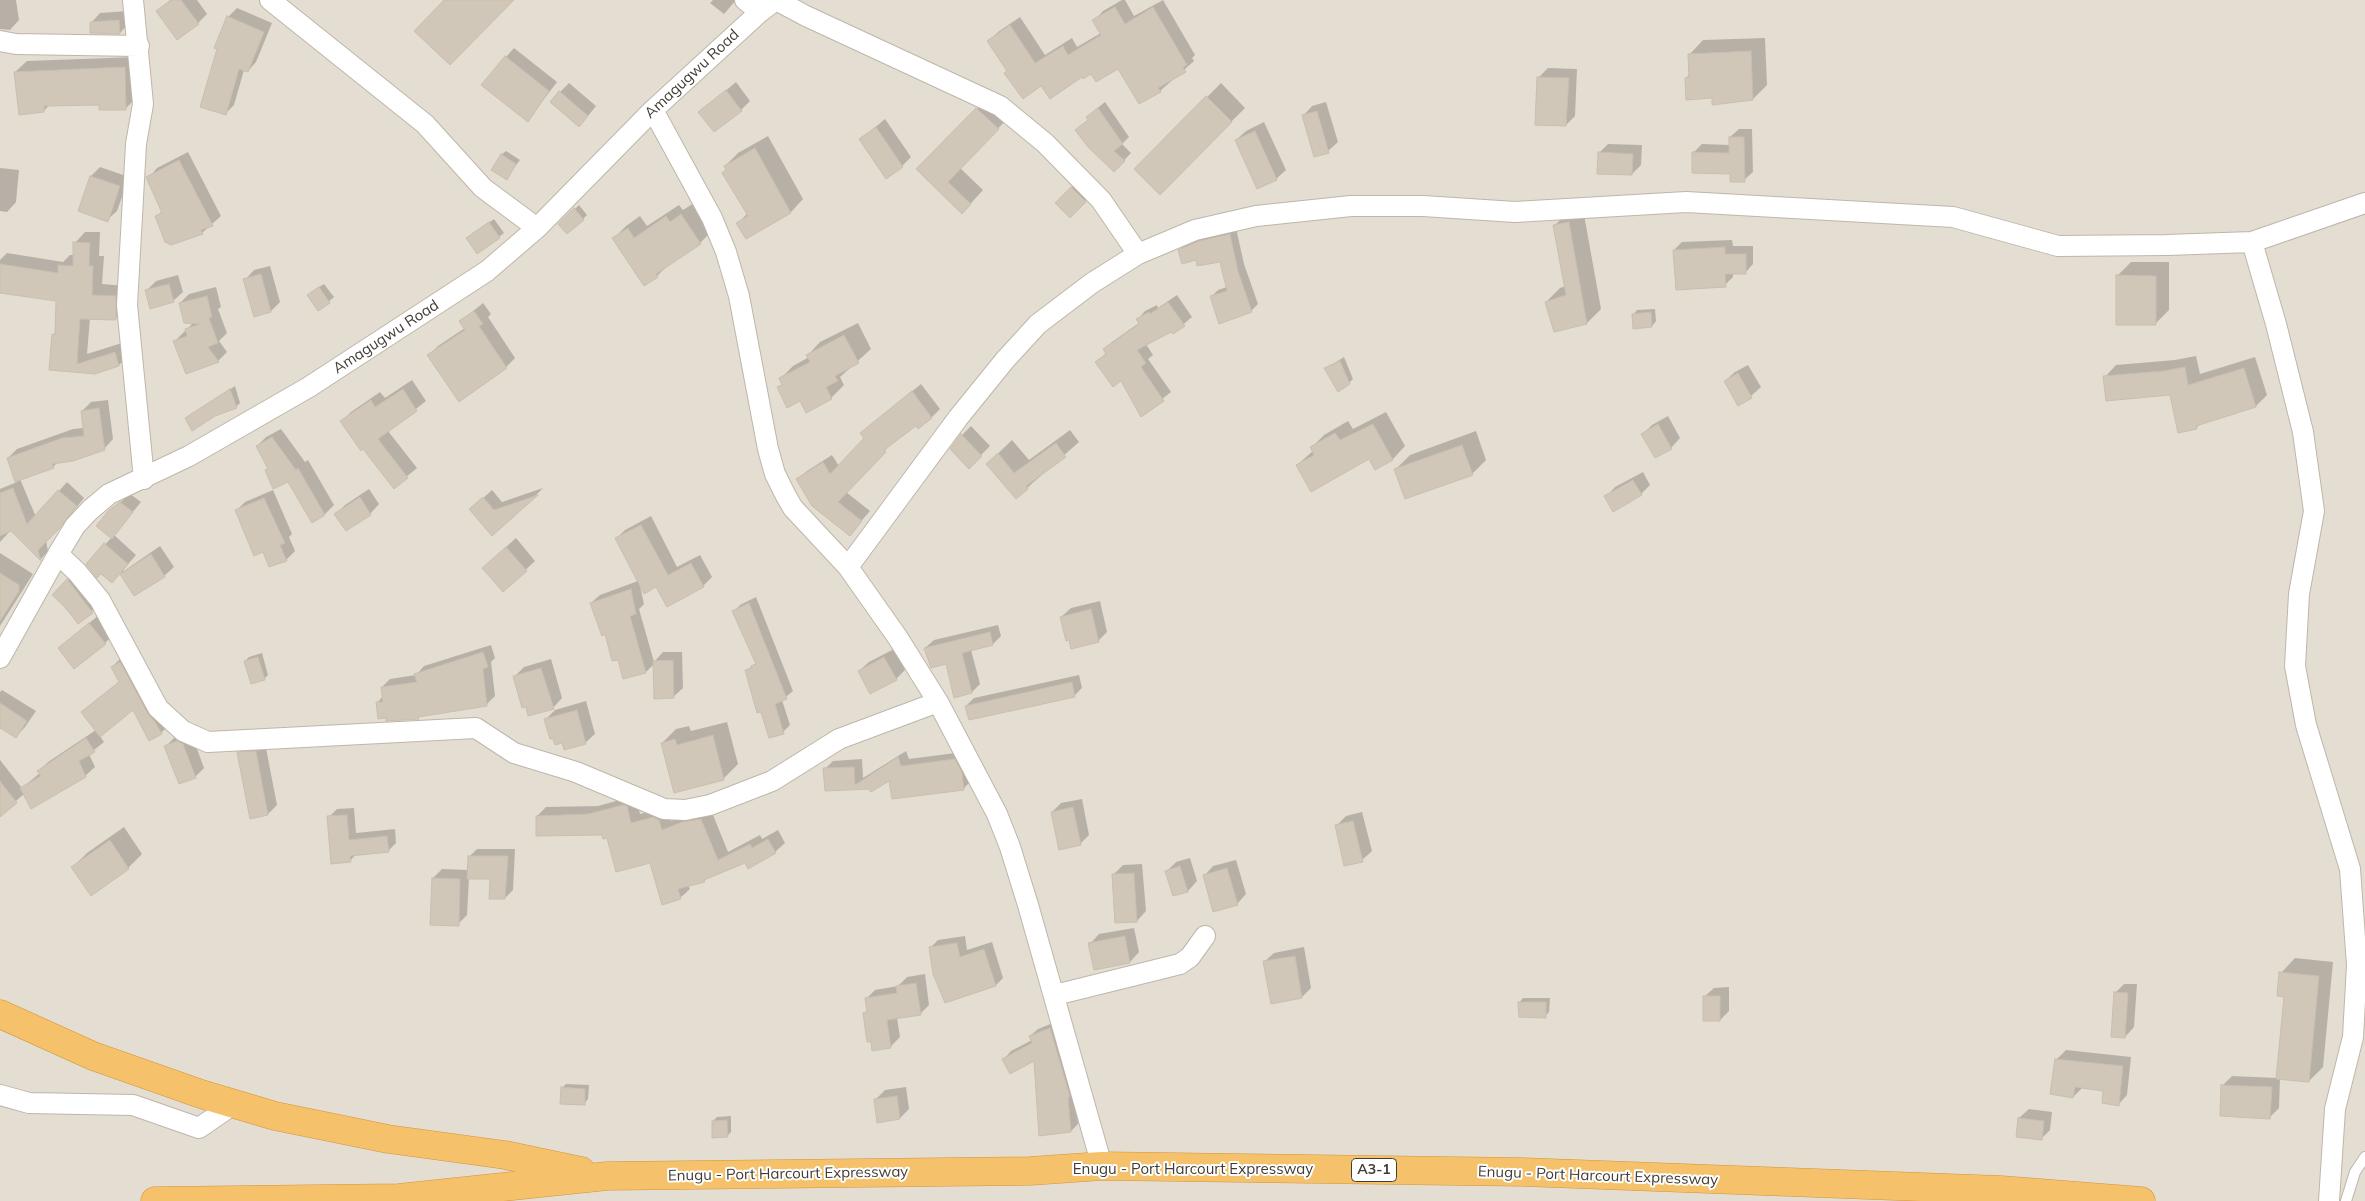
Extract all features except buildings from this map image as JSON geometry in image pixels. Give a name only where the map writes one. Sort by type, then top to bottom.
[{"type":"highway","points":[[0,1014],[93,1056],[275,1116],[388,1139],[505,1156],[607,1176]]},
{"type":"highway","name":"Enugu - Port Harcourt Expressway","points":[[155,1201],[399,1198],[607,1176],[1030,1171],[1102,1166],[1543,1173],[2001,1190],[2141,1201]]},
{"type":"street","points":[[132,0],[139,46],[143,104],[136,144],[127,305],[144,479]]},
{"type":"street","points":[[270,0],[425,124],[483,188],[537,228]]},
{"type":"street","points":[[776,0],[806,16],[1000,106],[1045,143],[1101,200],[1138,254]]},
{"type":"street","name":"Amagugwu Road","points":[[0,658],[75,526],[90,510],[109,494],[144,479],[197,451],[317,382],[487,271],[537,228],[752,6],[776,0]]},
{"type":"street","points":[[0,41],[16,44],[139,46]]},
{"type":"street","points":[[653,110],[712,218],[726,252],[738,296],[768,449],[775,474],[793,508],[848,567],[898,638],[938,702],[984,786],[1010,847],[1055,994],[1102,1166]]},
{"type":"street","points":[[848,567],[958,418],[1005,360],[1038,324],[1092,283],[1138,254],[1196,230],[1224,223],[1256,216],[1351,206],[1423,206],[1515,212],[1686,202],[1953,217],[2058,246],[2252,242],[2365,203]]},
{"type":"street","points":[[2252,242],[2276,324],[2302,432],[2314,511],[2298,594],[2295,666],[2306,725],[2350,869],[2357,965],[2353,1038],[2336,1108],[2329,1201]]},
{"type":"street","points":[[58,554],[77,572],[100,600],[158,708],[182,731],[208,742],[476,728],[514,753],[576,772],[664,809],[685,810],[710,805],[772,781],[839,739],[938,702]]},
{"type":"street","points":[[1055,994],[1180,964],[1190,957],[1204,936]]},
{"type":"street","points":[[0,1096],[30,1103],[133,1105],[199,1128],[234,1104]]},
{"type":"lane","points":[[2346,1201],[2355,1172],[2365,1157]]},
{"type":"shaded area","points":[[0,0],[2365,0],[2365,1201],[0,1201]]}]
